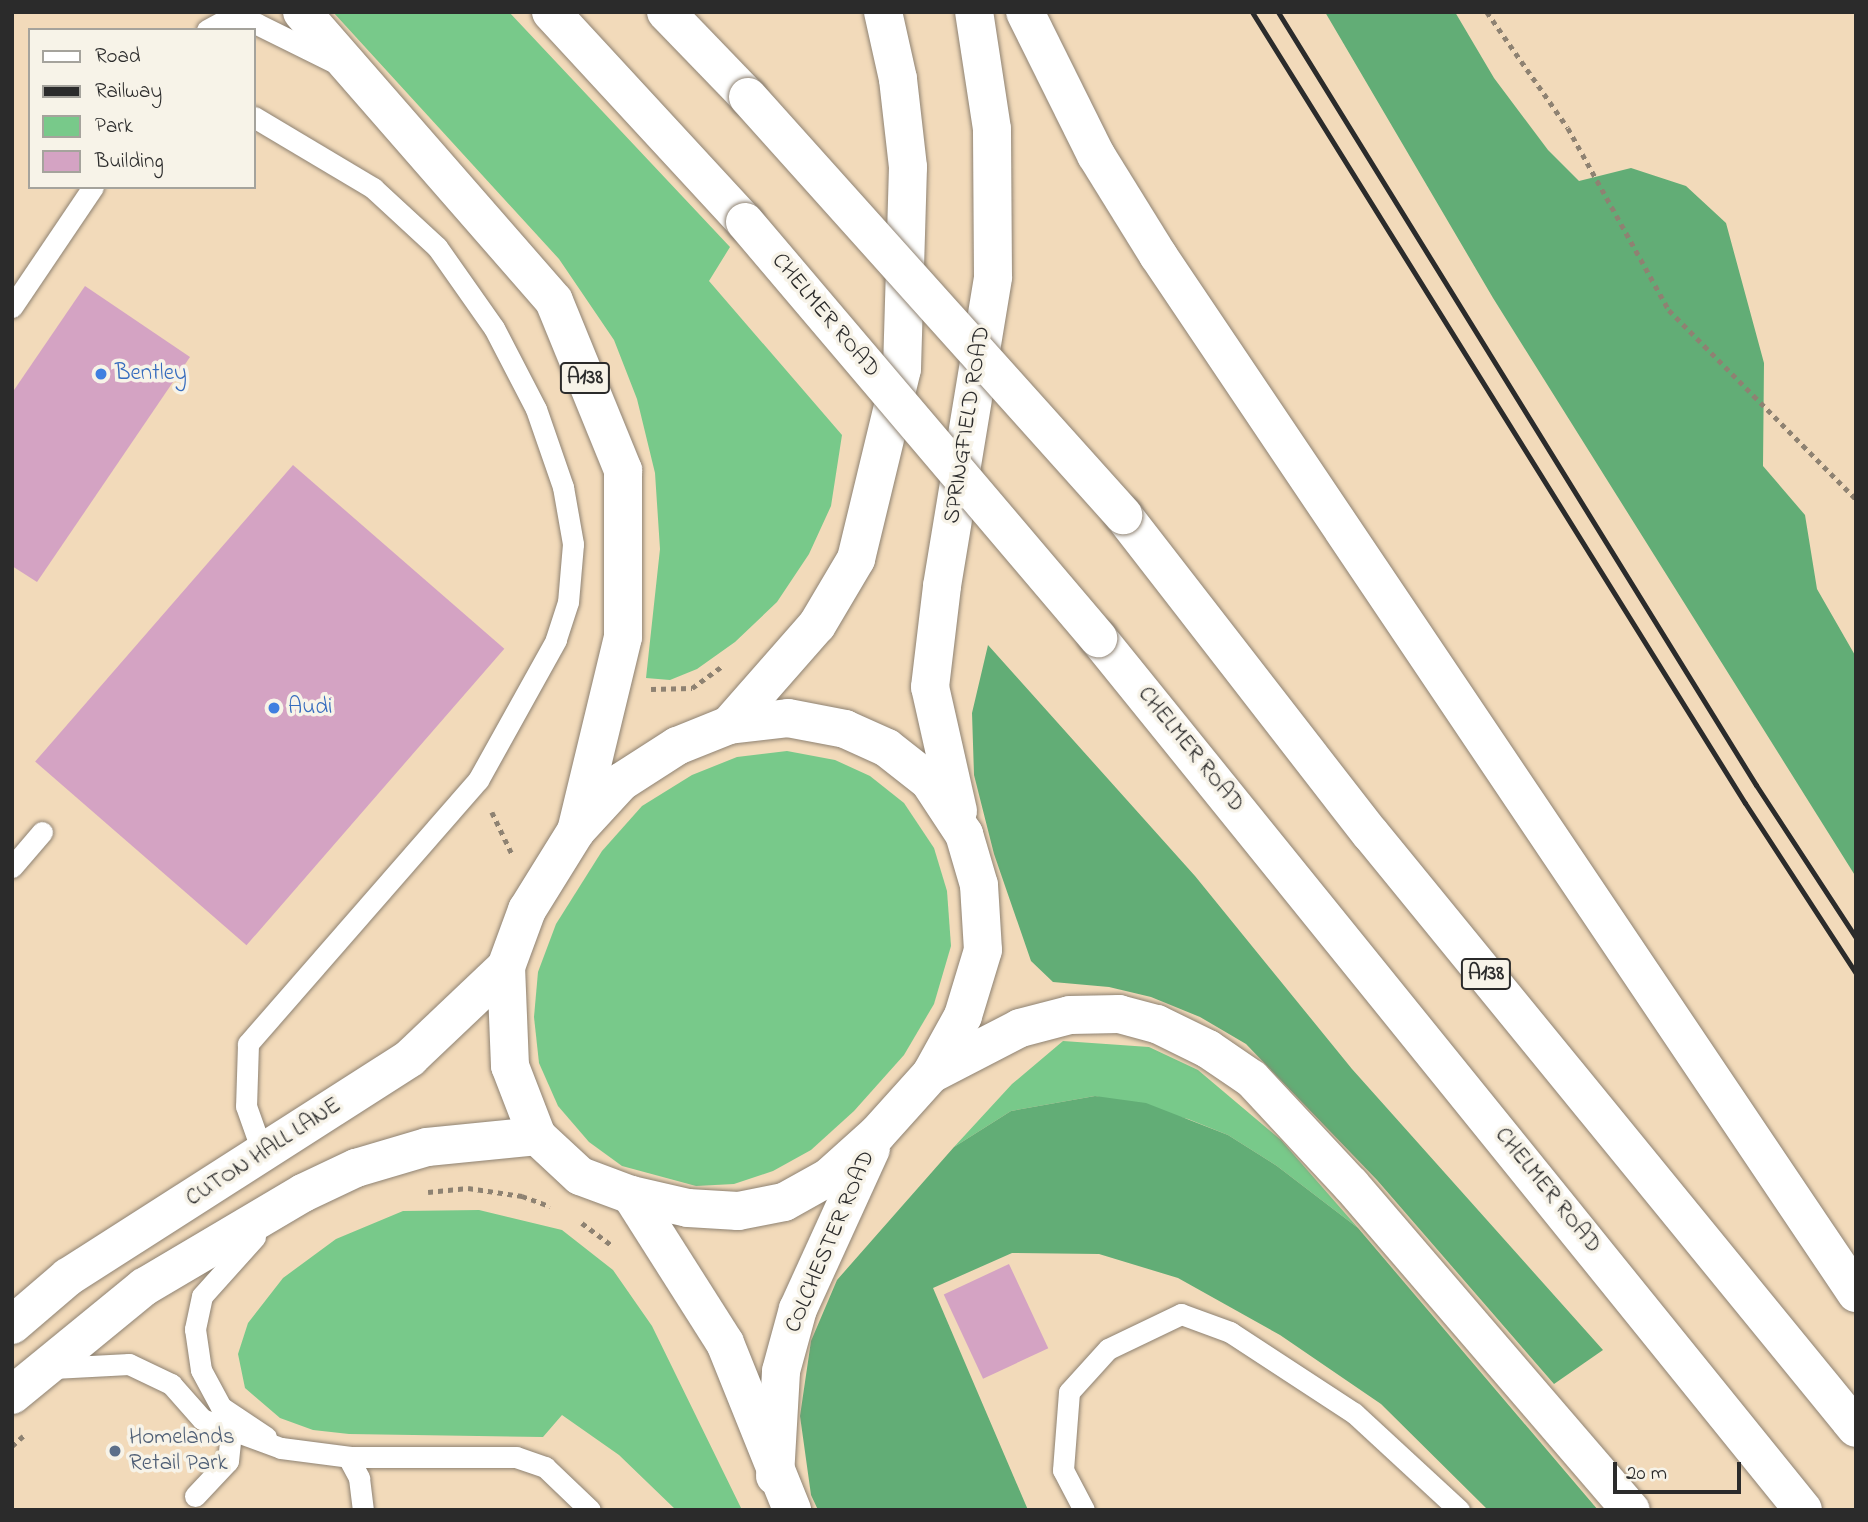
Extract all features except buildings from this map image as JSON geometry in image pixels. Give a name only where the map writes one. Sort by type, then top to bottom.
[{"type":"main road","name":"A138","points":[[302,12],[554,301],[623,470],[623,637],[576,831]]},
{"type":"main road","name":"CHELMER ROAD","points":[[551,12],[669,135],[1098,638],[1803,1510]]},
{"type":"main road","name":"A138","points":[[666,12],[748,97],[1123,515],[1370,833],[1856,1428]]},
{"type":"main road","points":[[729,725],[817,625],[856,559],[902,369],[908,167],[898,79],[883,12]]},
{"type":"main road","name":"SPRINGFIELD ROAD","points":[[964,834],[930,687],[942,586],[993,277],[992,129],[974,12]]},
{"type":"main road","points":[[1016,12],[1041,50]]},
{"type":"main road","points":[[1025,12],[1041,50],[1096,155],[1157,255],[1856,1293]]},
{"type":"main road","points":[[788,718],[845,729],[887,748],[929,781],[964,834],[979,885],[983,950],[963,1016],[931,1074],[877,1134],[829,1177],[784,1202],[738,1211],[688,1208],[631,1195],[580,1176],[537,1136],[510,1066],[506,967],[527,910],[576,831],[621,782],[677,746],[729,725],[788,718]]},
{"type":"main road","name":"CUTON HALL LANE","points":[[12,1325],[68,1277],[264,1154],[410,1058],[506,967]]},
{"type":"main road","points":[[931,1074],[1020,1028],[1070,1015],[1119,1014],[1157,1024],[1208,1049],[1252,1079],[1342,1176],[1631,1510]]},
{"type":"main road","name":"COLCHESTER ROAD","points":[[775,1476],[781,1371],[795,1322],[877,1134]]},
{"type":"main road","points":[[26,1383],[144,1287],[303,1193],[356,1168],[427,1147],[537,1136]]},
{"type":"main road","name":"COLCHESTER ROAD","points":[[631,1195],[725,1343],[775,1476],[792,1510]]},
{"type":"lane","points":[[209,22],[226,20],[257,24],[356,74]]},
{"type":"lane","points":[[256,118],[373,188],[437,247],[494,328],[536,409],[563,487],[573,544],[568,602],[556,640],[478,780],[248,1044],[246,1106],[264,1154]]},
{"type":"lane","points":[[12,307],[92,189]]},
{"type":"lane","points":[[12,867],[42,832]]},
{"type":"lane","points":[[281,1448],[221,1406],[201,1370],[195,1329],[202,1296],[236,1254],[303,1193]]},
{"type":"lane","points":[[1084,1510],[1063,1470],[1069,1392],[1108,1349],[1181,1314],[1230,1332],[1354,1413],[1459,1510]]},
{"type":"lane","points":[[26,1383],[88,1363],[130,1364],[171,1384],[202,1419],[231,1433],[281,1448],[348,1457],[516,1457],[545,1467],[590,1510]]},
{"type":"lane","points":[[195,1496],[228,1461],[231,1433]]},
{"type":"lane","points":[[348,1457],[359,1478],[363,1510]]},
{"type":"path","points":[[1488,12],[1568,128],[1669,310],[1856,499]]},
{"type":"path","points":[[612,680],[656,691],[692,688],[724,664]]},
{"type":"path","points":[[489,805],[514,860]]},
{"type":"path","points":[[415,1194],[468,1188],[522,1196],[558,1209]]},
{"type":"path","points":[[580,1221],[620,1255]]},
{"type":"green space","points":[[333,12],[509,12],[730,247],[709,281],[842,435],[831,506],[809,554],[777,602],[735,642],[697,669],[670,680],[646,678],[660,549],[655,473],[637,399],[614,340],[559,259]]},
{"type":"green space","points":[[1325,12],[1455,12],[1494,78],[1548,150],[1579,181],[1631,168],[1686,186],[1726,223],[1764,363],[1763,466],[1805,515],[1817,589],[1856,657],[1856,877],[1493,298]]},
{"type":"green space","points":[[988,645],[1195,876],[1352,1069],[1603,1350],[1554,1384],[1377,1180],[1246,1044],[1200,1017],[1151,997],[1109,987],[1053,982],[1031,961],[994,854],[974,775],[972,713]]},
{"type":"green space","points":[[787,751],[835,760],[870,776],[904,803],[934,848],[947,891],[951,946],[934,1004],[904,1055],[854,1111],[811,1150],[773,1171],[734,1184],[696,1186],[622,1166],[589,1142],[558,1106],[539,1063],[534,1017],[538,972],[556,924],[602,851],[642,806],[692,775],[737,757]]},
{"type":"green space","points":[[1063,1041],[1149,1047],[1198,1070],[1281,1140],[1358,1228],[1277,1166],[1228,1135],[1188,1119],[1095,1096],[1011,1111],[954,1147],[1012,1084]]},
{"type":"green space","points":[[1095,1096],[1146,1103],[1228,1135],[1277,1166],[1358,1228],[1598,1510],[1488,1510],[1381,1404],[1280,1335],[1178,1278],[1099,1254],[1012,1253],[933,1288],[1028,1510],[818,1510],[811,1495],[800,1416],[811,1341],[837,1280],[954,1147],[1011,1111]]},
{"type":"green space","points":[[479,1210],[562,1230],[613,1270],[652,1326],[742,1510],[676,1510],[619,1455],[562,1415],[543,1437],[349,1434],[313,1430],[280,1418],[245,1388],[238,1354],[248,1323],[283,1278],[336,1239],[403,1211]]},
{"type":"railway","points":[[1252,12],[1745,803],[1856,973]]},
{"type":"railway","points":[[1278,12],[1756,785],[1856,938]]},
{"type":"place","name":"Bentley","points":[[101,374]]},
{"type":"place","name":"Audi","points":[[274,708]]},
{"type":"place","name":"Homelands Retail Park","points":[[115,1451]]}]
